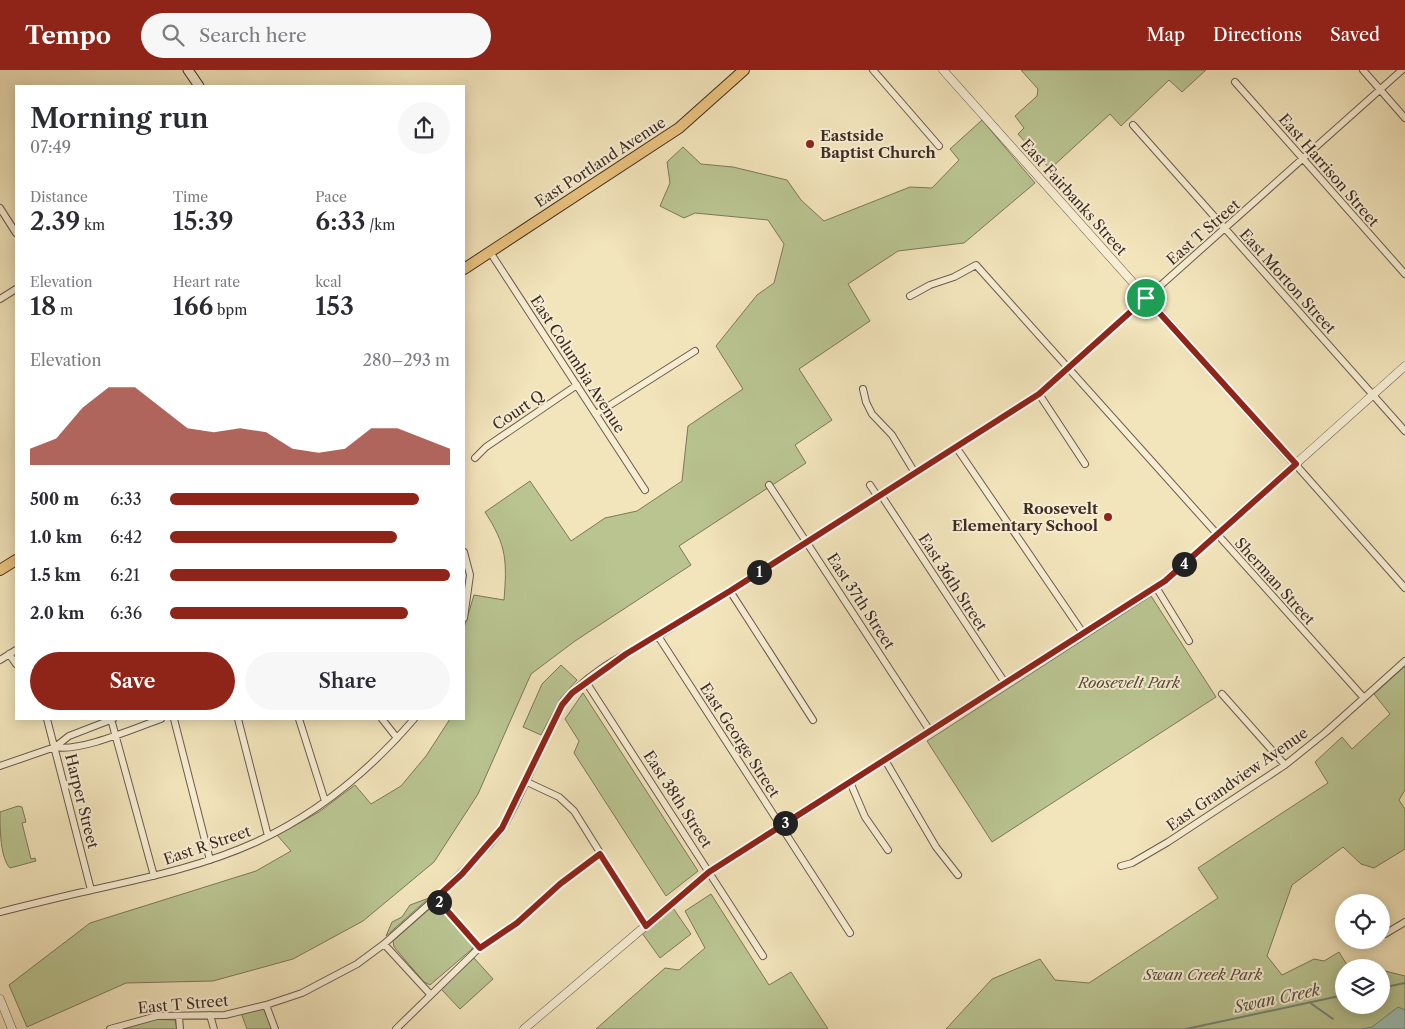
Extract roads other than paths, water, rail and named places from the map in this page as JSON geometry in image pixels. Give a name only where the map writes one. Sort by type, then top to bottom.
[{"type":"main road","points":[[188,70],[198,85]]},
{"type":"main road","name":"East Portland Avenue","points":[[465,268],[679,128],[744,70]]},
{"type":"main road","points":[[0,570],[15,561]]},
{"type":"street","points":[[873,70],[940,146]]},
{"type":"street","name":"East Fairbanks Street","points":[[943,70],[1405,588]]},
{"type":"street","points":[[1363,70],[1405,118]]},
{"type":"street","name":"East T Street","points":[[110,1029],[158,1016],[179,1017],[225,1014],[266,1005],[298,995],[326,982],[384,944],[459,878],[498,834],[526,782],[562,705],[572,693],[626,654],[730,591],[1039,394],[1402,70]]},
{"type":"street","name":"East Harrison Street","points":[[1235,82],[1405,274]]},
{"type":"street","name":"East Morton Street","points":[[1134,125],[1405,431]]},
{"type":"street","points":[[0,208],[15,231]]},
{"type":"street","name":"East Columbia Avenue","points":[[490,252],[645,490]]},
{"type":"street","name":"Sherman Street","points":[[910,296],[930,285],[954,277],[976,265],[1364,698]]},
{"type":"street","points":[[0,299],[15,290]]},
{"type":"street","points":[[596,414],[695,351]]},
{"type":"street","points":[[524,1029],[709,872],[1156,587],[1217,535],[1405,366]]},
{"type":"street","name":"Court Q","points":[[475,458],[486,447],[577,385]]},
{"type":"street","points":[[864,389],[866,402],[872,414],[892,435],[915,473]]},
{"type":"street","points":[[1039,394],[1085,464]]},
{"type":"street","points":[[956,447],[1083,634]]},
{"type":"street","name":"East 37th Street","points":[[769,485],[808,541],[930,731]]},
{"type":"street","name":"East 36th Street","points":[[870,485],[1005,683]]},
{"type":"street","points":[[465,556],[470,575],[465,611]]},
{"type":"street","points":[[1156,587],[1189,641]]},
{"type":"street","points":[[730,591],[814,720]]},
{"type":"street","name":"East George Street","points":[[658,636],[850,933]]},
{"type":"street","points":[[0,660],[15,651]]},
{"type":"street","points":[[10,654],[15,662]]},
{"type":"street","name":"East Grandview Avenue","points":[[1121,866],[1132,863],[1168,842],[1285,765],[1405,662]]},
{"type":"street","name":"East 38th Street","points":[[586,682],[763,956]]},
{"type":"street","points":[[1222,694],[1285,765]]},
{"type":"street","name":"Harper Street","points":[[47,720],[91,890]]},
{"type":"street","points":[[0,766],[55,747],[63,740],[77,733],[110,720]]},
{"type":"street","points":[[112,720],[154,876]]},
{"type":"street","points":[[55,747],[66,748],[158,720]]},
{"type":"street","points":[[174,720],[210,860]]},
{"type":"street","points":[[238,720],[268,836]]},
{"type":"street","points":[[299,720],[325,801]]},
{"type":"street","points":[[383,720],[397,738]]},
{"type":"street","name":"East R Street","points":[[0,912],[154,876],[210,860],[268,836],[325,801],[360,775],[413,720]]},
{"type":"street","points":[[885,760],[936,847],[958,875]]},
{"type":"street","points":[[526,782],[549,791],[567,804],[646,926]]},
{"type":"street","points":[[850,782],[865,817],[888,850]]},
{"type":"street","points":[[396,1029],[430,994],[480,948],[517,923],[560,884],[600,854]]},
{"type":"street","points":[[436,898],[480,948]]},
{"type":"street","points":[[1390,931],[1405,922]]},
{"type":"street","points":[[384,944],[430,994]]},
{"type":"street","points":[[0,999],[12,1029]]},
{"type":"street","points":[[266,1005],[275,1029]]},
{"type":"street","points":[[210,1015],[214,1029]]},
{"type":"street","points":[[179,1017],[180,1029]]},
{"type":"water","points":[[1398,1007],[1405,1010],[1405,1029],[1362,1029],[1372,1027]]},
{"type":"waterway","name":"Swan Creek","points":[[1390,986],[1405,983]]},
{"type":"waterway","name":"Swan Creek","points":[[1186,1029],[1335,997]]},
{"type":"waterway","points":[[1309,1002],[1333,1019]]},
{"type":"place","name":"Eastside Baptist Church","points":[[810,144]]},
{"type":"place","name":"Roosevelt Elementary School","points":[[1108,517]]},
{"type":"park label","name":"Roosevelt Park","points":[[1129,682]]},
{"type":"park label","name":"Swan Creek Park","points":[[1203,974]]}]
